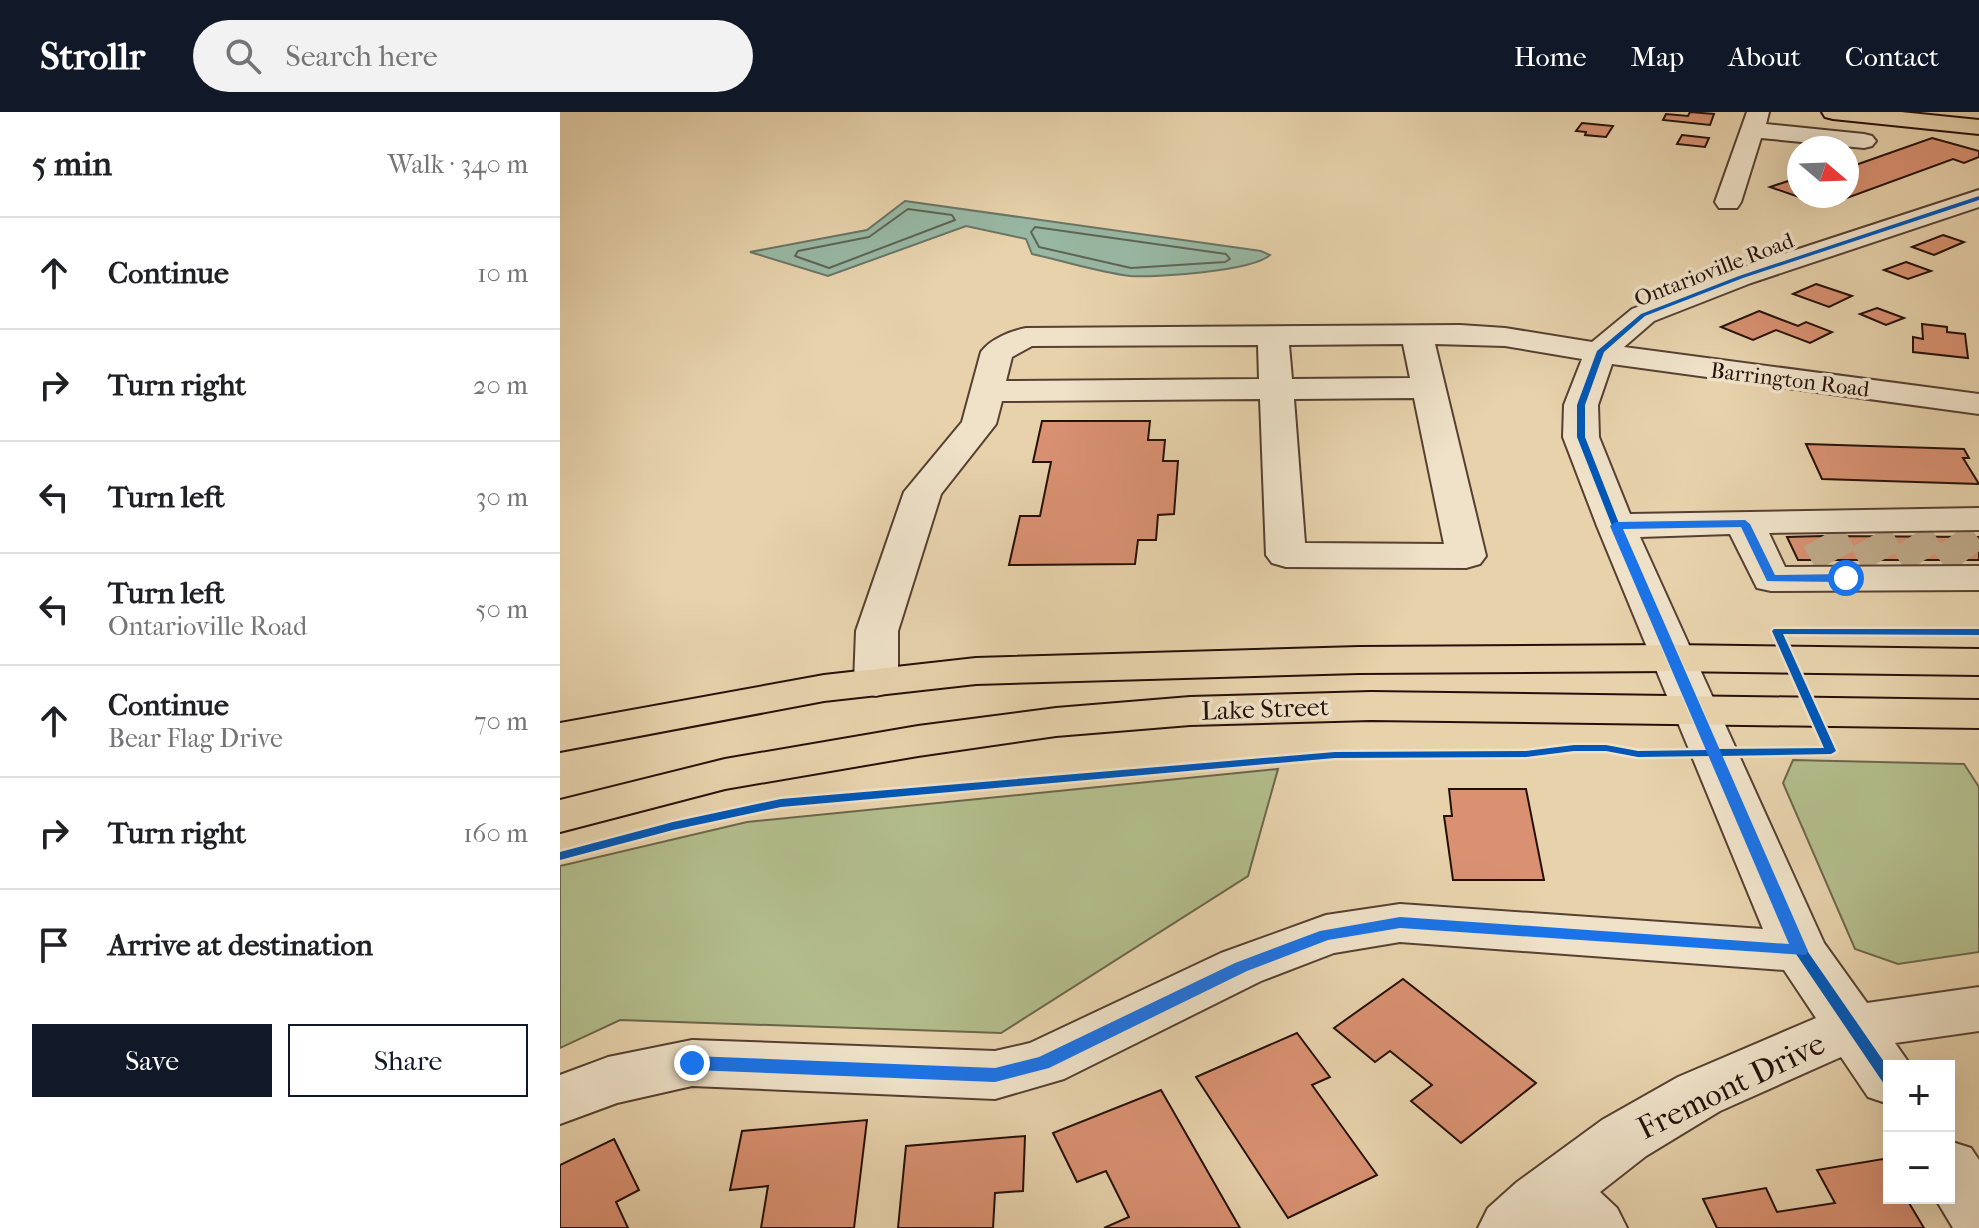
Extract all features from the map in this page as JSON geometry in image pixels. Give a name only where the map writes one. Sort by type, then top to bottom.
[{"type":"main road","points":[[1833,112],[1979,127]]},
{"type":"main road","name":"Lake Street","points":[[560,737],[824,688],[976,671],[1359,660],[1671,658],[1979,662]]},
{"type":"main road","name":"Lake Street","points":[[560,816],[725,774],[918,741],[1056,722],[1190,711],[1371,706],[1979,714]]},
{"type":"street","points":[[1728,202],[1755,121],[1864,141]]},
{"type":"street","name":"Ontarioville Road","points":[[1883,1071],[1800,951],[1616,526],[1581,437],[1581,405],[1601,351],[1643,315],[1741,277],[1979,198]]},
{"type":"street","points":[[1275,363],[1286,555],[1466,556],[1417,334]]},
{"type":"street","name":"Barrington Road","points":[[1275,363],[1417,334],[1505,337],[1674,365],[1979,404]]},
{"type":"street","points":[[876,683],[877,631],[923,492],[979,424],[997,352],[1026,337],[1275,363],[1429,388]]},
{"type":"street","points":[[992,379],[1275,363]]},
{"type":"street","points":[[1745,524],[1771,579],[1830,549],[1927,549]]},
{"type":"street","points":[[1616,526],[1745,524],[1830,549],[1927,549]]},
{"type":"street","points":[[560,1100],[608,1081],[692,1063],[995,1075],[1043,1063],[1241,967],[1326,935],[1400,923],[1800,951]]},
{"type":"street","name":"Fremont Drive","points":[[1554,1215],[1624,1138],[1699,1094],[1852,1027],[1979,1009]]},
{"type":"street","points":[[1955,1176],[1979,1213]]},
{"type":"shaded area","points":[[1793,760],[1964,764],[1979,787],[1979,952],[1898,964],[1855,949],[1783,783]]},
{"type":"shaded area","points":[[1278,769],[1248,876],[1001,1033],[620,1020],[560,1048],[560,866],[747,822]]},
{"type":"water","points":[[905,201],[1261,251],[1270,255],[1260,261],[1225,269],[1130,276],[1032,254],[1026,239],[966,226],[828,276],[750,252],[867,230]]},
{"type":"building","points":[[1690,112],[1714,114],[1710,125],[1663,120],[1666,114],[1688,116]]},
{"type":"building","points":[[1582,123],[1613,126],[1606,137],[1585,135],[1586,132],[1576,131]]},
{"type":"building","points":[[1682,135],[1709,138],[1705,147],[1677,144]]},
{"type":"building","points":[[1932,138],[1979,151],[1979,157],[1964,163],[1953,159],[1859,194],[1859,164]]},
{"type":"building","points":[[1787,181],[1787,193],[1770,187]]},
{"type":"building","points":[[1943,235],[1964,242],[1934,255],[1912,247]]},
{"type":"building","points":[[1906,262],[1931,271],[1908,279],[1884,270]]},
{"type":"building","points":[[1816,284],[1852,296],[1829,307],[1793,294]]},
{"type":"building","points":[[1877,308],[1904,318],[1886,325],[1860,314]]},
{"type":"building","points":[[1759,311],[1798,326],[1806,322],[1832,332],[1810,343],[1776,330],[1753,340],[1721,327]]},
{"type":"building","points":[[1922,324],[1947,327],[1947,332],[1965,334],[1968,358],[1913,352],[1913,337],[1923,339]]},
{"type":"building","points":[[1042,421],[1150,421],[1148,440],[1165,440],[1163,461],[1178,461],[1174,514],[1158,515],[1156,540],[1138,540],[1135,564],[1009,565],[1020,516],[1040,516],[1051,462],[1033,462]]},
{"type":"building","points":[[1806,444],[1964,449],[1969,458],[1963,458],[1979,484],[1822,479]]},
{"type":"building","points":[[1787,537],[1979,537],[1979,560],[1798,560]]},
{"type":"building","points":[[1449,789],[1526,789],[1544,880],[1453,880],[1444,816],[1452,816]]},
{"type":"building","points":[[1403,979],[1536,1083],[1461,1143],[1411,1101],[1432,1085],[1390,1051],[1375,1062],[1334,1028]]},
{"type":"building","points":[[1297,1033],[1330,1077],[1312,1085],[1377,1175],[1288,1218],[1196,1077]]},
{"type":"building","points":[[1161,1090],[1240,1228],[1104,1228],[1129,1217],[1106,1171],[1077,1182],[1053,1133]]},
{"type":"building","points":[[867,1120],[854,1228],[761,1228],[768,1186],[730,1190],[742,1131]]},
{"type":"building","points":[[1025,1136],[1023,1191],[995,1193],[993,1228],[898,1228],[906,1146]]},
{"type":"building","points":[[614,1139],[639,1190],[616,1202],[628,1228],[560,1228],[560,1165]]},
{"type":"building","points":[[1883,1159],[1883,1204],[1910,1204],[1924,1228],[1717,1228],[1703,1199],[1766,1188],[1777,1212],[1835,1203],[1817,1170]]},
{"type":"tunnel","points":[[1823,536],[1836,560]]},
{"type":"tunnel","points":[[1870,537],[1883,560]]},
{"type":"tunnel","points":[[1910,537],[1925,560]]},
{"type":"tunnel","points":[[1950,537],[1967,560]]},
{"type":"cycle path","points":[[1883,1071],[1800,951],[1616,526],[1581,437],[1581,405],[1601,351],[1643,315],[1741,277],[1979,198]]},
{"type":"cycle path","points":[[560,856],[673,826],[781,803],[1335,755],[1526,754],[1574,748],[1606,748],[1638,754],[1831,751],[1777,631],[1979,632]]},
{"type":"route","points":[[692,1063],[995,1075],[1043,1063],[1241,967],[1326,935],[1400,923],[1800,951],[1616,526],[1745,524],[1771,579],[1846,578]]}]
